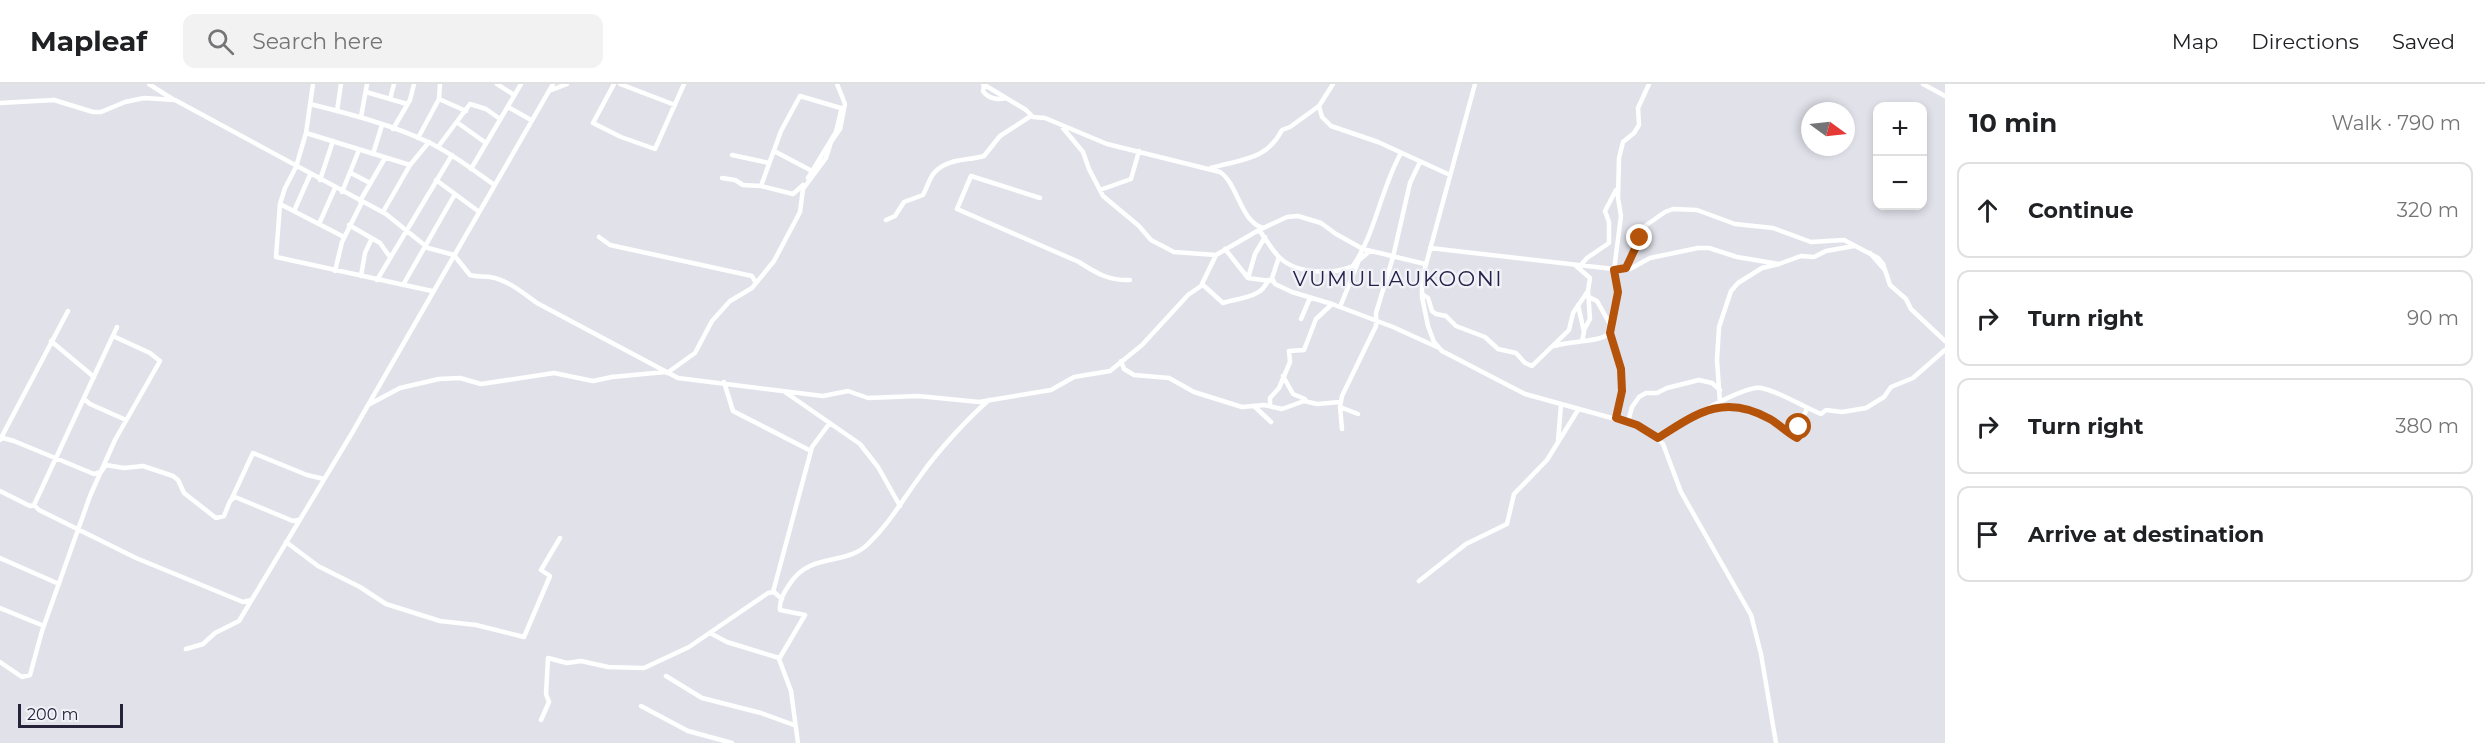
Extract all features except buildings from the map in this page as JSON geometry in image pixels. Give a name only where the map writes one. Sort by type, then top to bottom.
[{"type":"street","points":[[148,84],[310,175],[383,212],[426,246],[454,255],[471,275],[496,278],[537,303],[643,357],[666,373],[684,379],[724,382],[758,389],[823,396],[848,391],[868,398],[918,396],[973,402],[1051,390],[1074,377],[1110,371],[1142,345],[1188,295],[1202,284],[1216,255],[1287,217],[1298,216],[1321,223],[1363,249],[1425,264]]},
{"type":"street","points":[[313,84],[306,133],[296,167],[280,204],[276,257],[432,291]]},
{"type":"street","points":[[337,111],[341,84]]},
{"type":"street","points":[[361,117],[367,84]]},
{"type":"street","points":[[390,99],[394,84]]},
{"type":"street","points":[[393,129],[407,104],[414,84]]},
{"type":"street","points":[[418,138],[439,99],[440,84]]},
{"type":"street","points":[[498,84],[514,95]]},
{"type":"street","points":[[471,169],[521,84]]},
{"type":"street","points":[[186,649],[203,644],[215,633],[239,621],[553,84]]},
{"type":"street","points":[[549,91],[567,84]]},
{"type":"street","points":[[614,84],[594,117],[593,123],[651,149],[657,146],[684,84]]},
{"type":"street","points":[[620,84],[675,105]]},
{"type":"street","points":[[722,178],[735,180],[743,185],[795,193],[812,171],[836,132],[845,104],[837,84]]},
{"type":"street","points":[[983,84],[1026,110],[1031,116],[1060,124],[1107,144],[1220,172],[1228,179],[1247,213],[1261,229],[1279,257],[1303,269],[1339,269],[1353,266],[1363,249],[1387,181],[1401,153]]},
{"type":"street","points":[[1210,169],[1228,165],[1267,150],[1282,130],[1290,127],[1319,106],[1333,84]]},
{"type":"street","points":[[1437,347],[1428,326],[1422,294],[1425,264],[1475,84]]},
{"type":"street","points":[[1616,418],[1622,395],[1621,369],[1610,333],[1618,292],[1614,270],[1621,216],[1618,198],[1619,158],[1626,137],[1637,130],[1638,108],[1649,84]]},
{"type":"street","points":[[1923,84],[1945,96]]},
{"type":"street","points":[[366,92],[407,104]]},
{"type":"street","points":[[834,106],[842,95]]},
{"type":"street","points":[[761,186],[774,151],[800,96],[843,109]]},
{"type":"street","points":[[0,104],[54,100],[93,112],[101,112],[125,102],[144,98],[175,100]]},
{"type":"street","points":[[439,99],[466,111]]},
{"type":"street","points":[[310,104],[361,117],[429,142],[493,184]]},
{"type":"street","points":[[438,147],[470,104],[500,119]]},
{"type":"street","points":[[1319,106],[1328,124],[1372,140],[1450,175]]},
{"type":"street","points":[[508,107],[531,120]]},
{"type":"street","points":[[367,405],[400,388],[439,379],[460,378],[481,384],[554,373],[593,381],[610,377],[666,373],[695,353],[712,321],[730,301],[749,291],[774,261],[781,243],[795,223],[801,207],[801,192],[826,158],[831,142],[840,129],[843,109]]},
{"type":"street","points":[[886,220],[896,216],[904,202],[923,195],[933,174],[939,169],[950,162],[984,156],[1000,136],[1031,116]]},
{"type":"street","points":[[458,123],[486,143]]},
{"type":"street","points":[[1060,124],[1081,148],[1100,190],[1117,210],[1138,226],[1151,240],[1174,252],[1216,255]]},
{"type":"street","points":[[373,154],[382,125]]},
{"type":"street","points":[[306,133],[410,165]]},
{"type":"street","points":[[320,180],[333,141]]},
{"type":"street","points":[[383,212],[410,165],[429,142]]},
{"type":"street","points":[[342,192],[359,150]]},
{"type":"street","points":[[774,151],[812,171]]},
{"type":"street","points":[[1100,190],[1131,179],[1139,151]]},
{"type":"street","points":[[377,280],[452,155]]},
{"type":"street","points":[[732,155],[770,163]]},
{"type":"street","points":[[335,271],[349,225],[385,158]]},
{"type":"street","points":[[1342,429],[1340,404],[1374,332],[1377,310],[1393,257],[1410,183],[1420,162]]},
{"type":"street","points":[[351,173],[370,183]]},
{"type":"street","points":[[294,211],[310,175]]},
{"type":"street","points":[[1040,198],[972,176],[957,209],[1079,262],[1097,274],[1130,280]]},
{"type":"street","points":[[436,180],[478,211]]},
{"type":"street","points":[[1577,266],[1609,243],[1605,211],[1619,182]]},
{"type":"street","points":[[319,224],[335,188]]},
{"type":"street","points":[[403,285],[455,194]]},
{"type":"street","points":[[280,204],[344,237]]},
{"type":"street","points":[[1624,269],[1634,253],[1643,228],[1673,209],[1697,210],[1735,224],[1773,228],[1811,242],[1844,240],[1881,261],[1893,289],[1906,299],[1911,309],[1945,341]]},
{"type":"street","points":[[349,225],[380,243],[390,256]]},
{"type":"street","points":[[599,237],[610,246],[749,275],[754,278],[756,284]]},
{"type":"street","points":[[1248,278],[1255,254],[1265,237]]},
{"type":"street","points":[[361,276],[365,253],[372,238]]},
{"type":"street","points":[[1720,403],[1719,327],[1733,288],[1762,268],[1802,256],[1814,257],[1826,251],[1857,246]]},
{"type":"street","points":[[1430,248],[1614,270],[1630,269],[1650,258],[1706,248],[1779,264]]},
{"type":"street","points":[[1225,249],[1248,278],[1270,281],[1310,298],[1377,321],[1437,347],[1460,362],[1525,394],[1578,410],[1616,418],[1645,429],[1658,438],[1668,453],[1681,492],[1751,615],[1761,654],[1776,743]]},
{"type":"street","points":[[1340,307],[1359,260],[1370,251]]},
{"type":"street","points":[[1202,284],[1223,303],[1257,293],[1270,281],[1279,257]]},
{"type":"street","points":[[1577,266],[1590,278],[1588,294],[1590,319],[1584,330],[1582,341]]},
{"type":"street","points":[[1422,294],[1428,298],[1432,311],[1436,314],[1446,316],[1456,326],[1485,338],[1498,349],[1516,353],[1530,366],[1534,366],[1569,330],[1571,319],[1578,305],[1588,294]]},
{"type":"street","points":[[1588,294],[1597,301],[1611,326]]},
{"type":"street","points":[[1301,319],[1310,298]]},
{"type":"street","points":[[1270,406],[1270,398],[1279,388],[1290,360],[1288,351],[1304,350],[1316,319],[1332,304]]},
{"type":"street","points":[[1578,305],[1584,330]]},
{"type":"street","points":[[68,311],[0,439],[14,441],[94,474],[108,465],[124,468],[140,466],[173,476],[178,480],[184,493],[216,518],[224,516],[253,453],[307,475],[324,479]]},
{"type":"street","points":[[34,505],[117,327]]},
{"type":"street","points":[[1553,348],[1562,344],[1603,338],[1610,333]]},
{"type":"street","points":[[0,662],[22,677],[29,677],[44,626],[100,471],[160,360],[113,336]]},
{"type":"street","points":[[51,341],[94,377]]},
{"type":"street","points":[[1658,438],[1720,403],[1747,390],[1759,388],[1822,414],[1826,410],[1842,412],[1866,408],[1884,397],[1891,387],[1913,378],[1945,350]]},
{"type":"street","points":[[1121,361],[1124,369],[1134,375],[1169,378],[1189,390],[1242,407],[1270,406],[1282,409],[1308,400]]},
{"type":"street","points":[[1283,376],[1294,395],[1317,404],[1340,404],[1358,414]]},
{"type":"street","points":[[1628,422],[1632,407],[1639,397],[1646,393],[1657,393],[1667,388],[1699,380],[1712,383],[1720,390]]},
{"type":"street","points":[[724,382],[733,411],[811,451]]},
{"type":"street","points":[[784,391],[860,444],[878,467],[900,506]]},
{"type":"street","points":[[84,399],[126,420]]},
{"type":"street","points":[[798,743],[791,691],[779,658],[805,615],[780,610],[782,599],[799,571],[820,561],[862,549],[891,520],[931,461],[989,400]]},
{"type":"street","points":[[1558,442],[1561,405]]},
{"type":"street","points":[[1254,406],[1271,422]]},
{"type":"street","points":[[1714,406],[1748,410],[1771,420],[1797,438],[1801,434],[1799,427],[1807,409]]},
{"type":"street","points":[[1419,581],[1466,544],[1507,524],[1514,494],[1540,469],[1578,410]]},
{"type":"street","points":[[541,720],[549,702],[546,694],[548,658],[564,663],[581,661],[608,667],[644,668],[682,651],[773,592],[811,451],[829,424]]},
{"type":"street","points":[[0,491],[30,506],[34,505],[39,510],[151,565],[243,602],[251,600]]},
{"type":"street","points":[[232,499],[239,498],[293,521],[298,520]]},
{"type":"street","points":[[286,542],[318,566],[360,587],[386,604],[440,621],[476,625],[524,637],[550,576],[541,570],[560,538]]},
{"type":"street","points":[[0,558],[59,584]]},
{"type":"street","points":[[773,592],[782,599]]},
{"type":"street","points":[[0,608],[44,626]]},
{"type":"street","points":[[710,633],[727,642],[779,658]]},
{"type":"street","points":[[666,676],[702,698],[761,713],[794,725]]},
{"type":"street","points":[[641,706],[688,731],[732,743]]},
{"type":"district","name":"VUMULIAUKOONI","points":[[1398,279]]},
{"type":"route","points":[[1640,238],[1626,268],[1614,270],[1618,292],[1610,333],[1621,369],[1622,391],[1616,418],[1637,425],[1658,438],[1714,406],[1748,410],[1771,420],[1797,438],[1801,434],[1799,427]]}]
